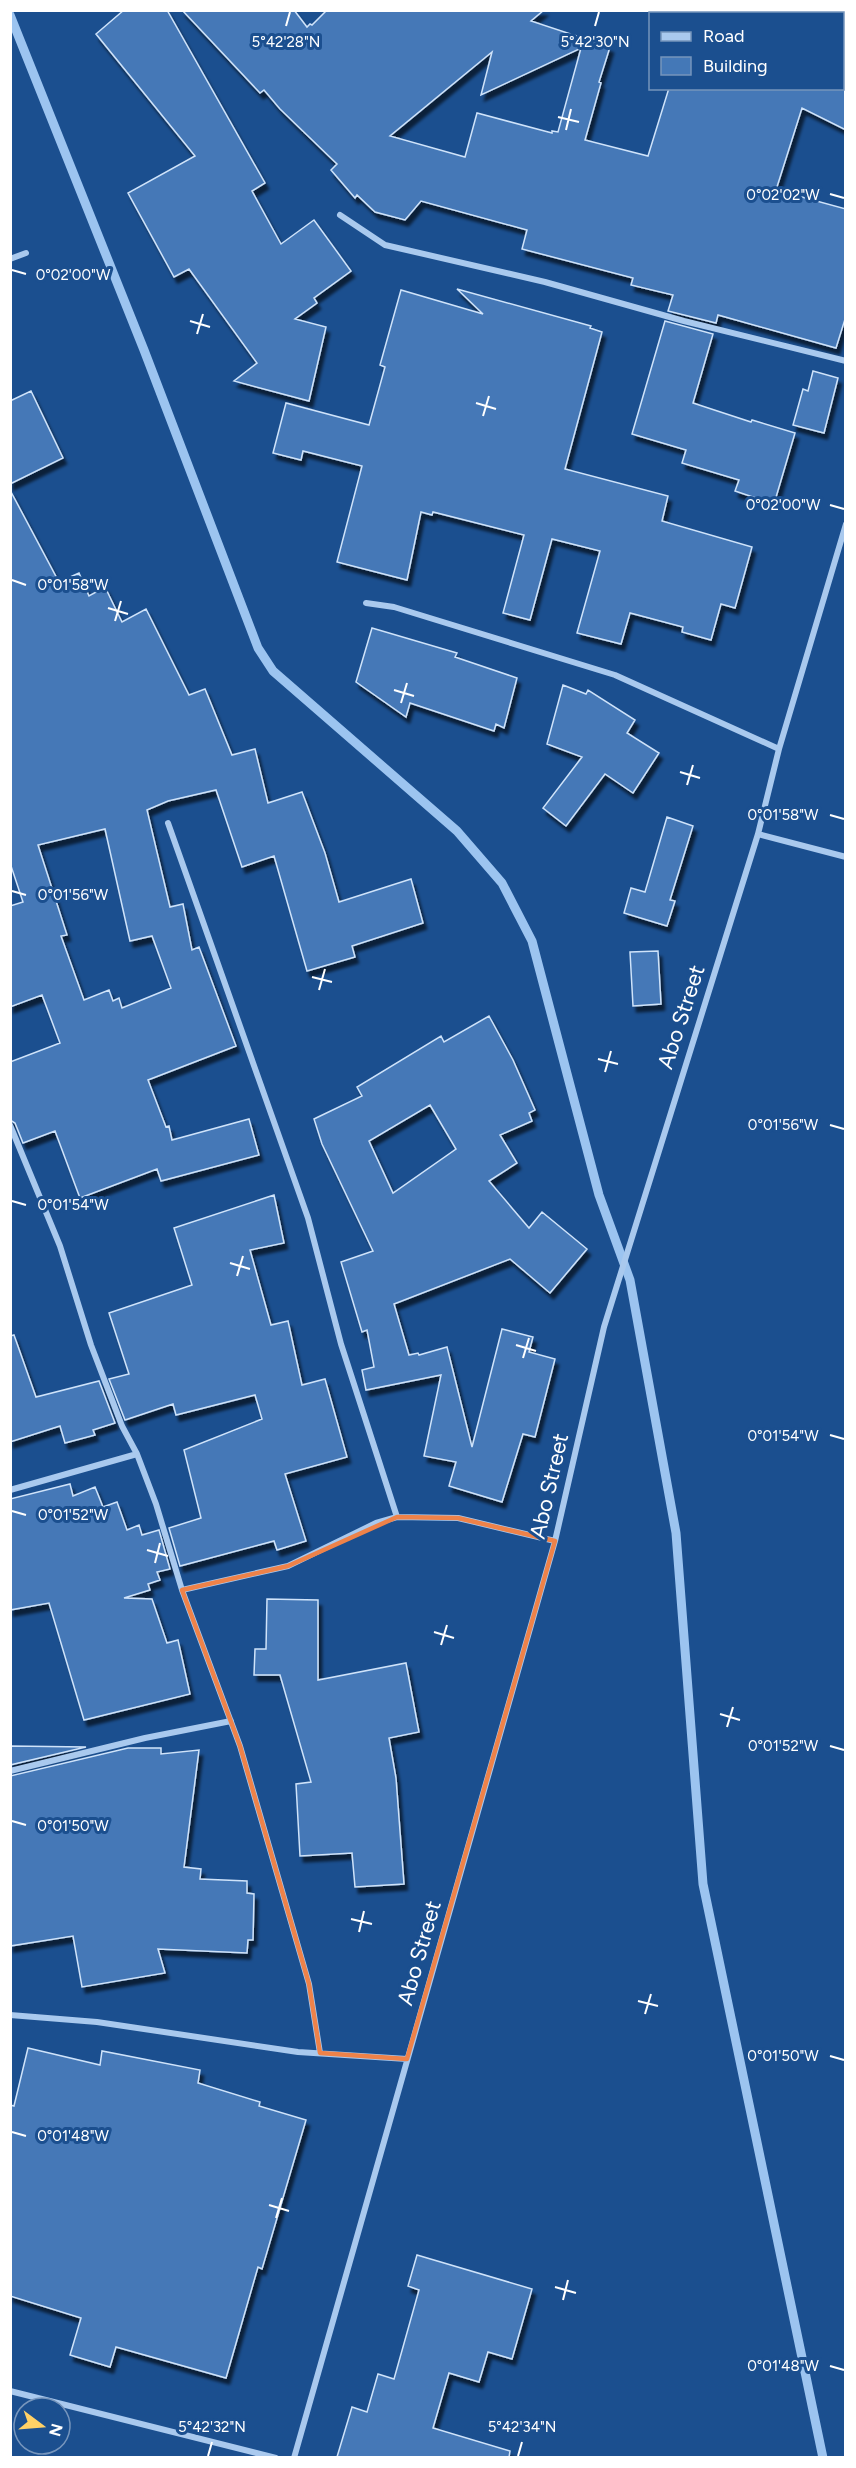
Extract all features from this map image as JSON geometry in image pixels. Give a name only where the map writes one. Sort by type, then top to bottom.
[{"type":"street","points":[[340,215],[385,245],[544,282],[684,321],[846,361]]},
{"type":"street","points":[[10,259],[26,253]]},
{"type":"street","name":"Abo Street","points":[[294,2457],[555,1541],[604,1327],[758,834],[779,749],[846,524]]},
{"type":"street","points":[[366,603],[394,607],[615,675],[779,749]]},
{"type":"street","points":[[168,823],[308,1218],[341,1344],[397,1517]]},
{"type":"street","points":[[758,834],[846,857]]},
{"type":"street","points":[[10,1125],[60,1246],[91,1344],[122,1426],[137,1454],[156,1504],[182,1590],[231,1721],[309,1984],[320,2053]]},
{"type":"street","points":[[10,1490],[137,1454]]},
{"type":"street","points":[[182,1590],[288,1566],[376,1523],[397,1517],[458,1518],[555,1541]]},
{"type":"street","points":[[10,1771],[146,1738],[231,1721]]},
{"type":"street","points":[[10,2015],[97,2022],[298,2052],[407,2059]]},
{"type":"street","points":[[10,2391],[276,2457]]},
{"type":"highlighted area","points":[[397,1517],[458,1518],[555,1541],[407,2059],[320,2053],[309,1984],[240,1746],[182,1590],[288,1566]]},
{"type":"building","points":[[124,10],[167,10],[265,183],[252,191],[281,244],[314,220],[351,271],[314,298],[317,303],[295,319],[326,327],[309,401],[234,381],[257,363],[189,269],[174,277],[128,193],[195,156],[96,34]]},
{"type":"building","points":[[182,10],[294,10],[307,27],[327,10],[544,10],[531,21],[610,47],[585,140],[648,156],[668,90],[844,90],[846,88],[846,130],[802,108],[776,190],[846,209],[846,316],[836,348],[718,315],[716,323],[668,311],[673,295],[631,285],[633,278],[522,249],[527,230],[421,201],[405,220],[375,212],[357,195],[355,198],[331,170],[337,164],[280,109],[264,90],[260,93]],"holes":[[[581,48],[558,132],[552,131],[552,133],[477,113],[465,157],[390,136],[492,52],[481,95]]]},
{"type":"building","points":[[457,289],[591,326],[590,328],[602,332],[565,469],[668,496],[662,521],[752,547],[735,608],[721,604],[711,640],[682,632],[683,627],[630,613],[621,644],[577,633],[600,551],[552,539],[530,620],[503,613],[524,535],[433,512],[432,515],[421,512],[407,580],[337,562],[362,466],[303,451],[301,460],[273,453],[286,403],[369,425],[385,367],[380,365],[401,290],[483,314]]},
{"type":"building","points":[[665,321],[713,334],[693,403],[751,422],[752,420],[795,433],[774,504],[735,491],[739,480],[682,463],[686,450],[632,434]]},
{"type":"building","points":[[813,371],[838,378],[824,433],[793,425],[803,389],[808,391]]},
{"type":"building","points":[[31,391],[63,458],[10,484],[10,401]]},
{"type":"building","points":[[10,490],[59,582],[79,573],[89,596],[105,587],[122,622],[146,609],[189,695],[205,689],[232,755],[255,749],[268,803],[302,792],[325,853],[339,902],[411,879],[423,923],[352,946],[355,957],[307,971],[274,856],[242,867],[216,790],[168,801],[147,810],[170,907],[183,904],[192,950],[199,947],[236,1046],[148,1080],[166,1127],[169,1126],[172,1140],[249,1119],[259,1155],[161,1181],[157,1169],[80,1198],[55,1131],[23,1143],[15,1123],[10,1120],[10,1062],[60,1043],[42,995],[10,1007],[10,906],[23,902],[10,863]],"holes":[[[105,829],[130,941],[152,936],[171,988],[122,1008],[119,998],[113,1001],[109,990],[84,1000],[61,936],[67,935],[38,845]]]},
{"type":"building","points":[[372,628],[457,653],[455,657],[517,678],[504,728],[496,724],[494,731],[410,703],[406,717],[356,682]]},
{"type":"building","points":[[563,685],[586,694],[588,690],[635,720],[627,733],[659,753],[633,793],[605,774],[566,826],[543,808],[582,757],[547,744]]},
{"type":"building","points":[[667,817],[693,826],[670,900],[675,901],[667,926],[624,913],[631,888],[645,892]]},
{"type":"building","points":[[658,951],[661,1004],[633,1006],[630,952]]},
{"type":"building","points":[[489,1016],[513,1060],[535,1110],[529,1113],[532,1121],[500,1135],[517,1163],[489,1181],[529,1228],[542,1212],[587,1249],[550,1293],[510,1259],[394,1304],[409,1355],[418,1353],[419,1355],[447,1347],[472,1447],[502,1329],[533,1337],[529,1352],[555,1359],[535,1437],[523,1434],[502,1502],[449,1486],[456,1462],[424,1456],[441,1375],[366,1390],[362,1370],[374,1367],[367,1330],[362,1332],[341,1262],[373,1251],[322,1144],[314,1119],[362,1096],[357,1087],[441,1036],[444,1042]],"holes":[[[430,1105],[456,1149],[393,1193],[369,1141]]]},
{"type":"building","points":[[274,1195],[284,1243],[250,1250],[271,1325],[288,1321],[302,1385],[325,1379],[347,1457],[285,1474],[306,1541],[277,1550],[274,1541],[180,1566],[169,1528],[201,1518],[184,1450],[262,1419],[255,1395],[176,1415],[173,1404],[125,1420],[109,1379],[129,1374],[109,1313],[192,1285],[174,1228]]},
{"type":"building","points":[[14,1335],[36,1397],[99,1381],[115,1423],[93,1430],[95,1435],[65,1443],[60,1426],[10,1442],[10,1336]]},
{"type":"building","points":[[70,1484],[73,1496],[95,1487],[103,1507],[117,1502],[127,1530],[139,1525],[142,1535],[159,1530],[170,1569],[157,1572],[160,1580],[148,1584],[150,1590],[124,1598],[152,1599],[167,1643],[178,1640],[190,1694],[84,1720],[49,1603],[10,1610],[10,1499]]},
{"type":"building","points":[[267,1599],[318,1600],[318,1680],[406,1663],[419,1732],[389,1738],[396,1778],[404,1884],[355,1887],[352,1853],[300,1856],[296,1784],[311,1782],[280,1675],[254,1675],[255,1649],[266,1649]]},
{"type":"building","points":[[10,1746],[86,1747],[10,1765]]},
{"type":"building","points":[[128,1748],[161,1748],[161,1754],[199,1750],[184,1867],[201,1869],[200,1879],[247,1881],[247,1893],[254,1894],[253,1940],[248,1940],[247,1953],[158,1949],[165,1973],[82,1987],[73,1936],[10,1946],[10,1776]]},
{"type":"building","points":[[28,2048],[100,2065],[102,2051],[200,2070],[198,2083],[260,2102],[259,2106],[306,2120],[262,2269],[258,2267],[226,2378],[116,2347],[110,2367],[70,2355],[81,2318],[10,2296],[10,2105],[14,2106]]},
{"type":"building","points":[[417,2255],[532,2289],[512,2359],[488,2352],[479,2382],[449,2373],[433,2428],[510,2451],[509,2457],[337,2457],[352,2407],[367,2412],[378,2374],[394,2379],[419,2290],[408,2286]]},
{"type":"waterway","points":[[10,15],[144,350],[258,648],[273,671],[457,831],[502,883],[532,941],[599,1195],[630,1280],[676,1533],[703,1884],[823,2458]]}]
